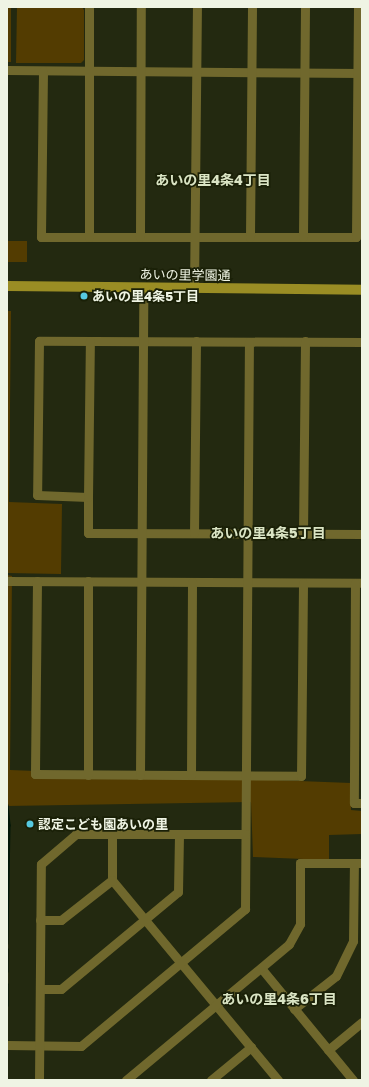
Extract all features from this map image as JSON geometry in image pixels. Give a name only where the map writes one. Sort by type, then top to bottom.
[{"type":"street","points":[[89,7],[89,237]]},
{"type":"street","points":[[140,237],[141,7]]},
{"type":"street","points":[[194,289],[197,7]]},
{"type":"street","points":[[250,237],[252,7]]},
{"type":"street","points":[[303,237],[303,72],[305,7]]},
{"type":"street","points":[[42,71],[41,237],[356,237],[360,73],[358,7]]},
{"type":"street","points":[[7,70],[196,73],[360,73]]},
{"type":"street","name":"あいの里学園通","points":[[7,286],[362,290]]},
{"type":"street","points":[[140,775],[143,287]]},
{"type":"street","points":[[88,497],[37,495],[39,341],[362,342]]},
{"type":"street","points":[[90,342],[88,533],[362,534]]},
{"type":"street","points":[[194,533],[196,342]]},
{"type":"street","points":[[7,1045],[81,1046],[245,910],[249,342]]},
{"type":"street","points":[[303,534],[305,342]]},
{"type":"street","points":[[7,581],[359,583],[358,694],[354,803],[362,803]]},
{"type":"street","points":[[38,581],[35,774],[140,775],[301,776],[303,583]]},
{"type":"street","points":[[88,581],[88,774]]},
{"type":"street","points":[[191,775],[192,582]]},
{"type":"street","points":[[39,1080],[41,864],[76,834],[245,834]]},
{"type":"street","points":[[112,834],[112,880],[182,962],[278,1080]]},
{"type":"street","points":[[40,989],[61,990],[178,892],[179,834]]},
{"type":"street","points":[[126,1080],[289,944],[300,924],[300,863],[358,863],[353,941],[336,976],[294,1009]]},
{"type":"street","points":[[40,920],[61,920],[112,880]]},
{"type":"street","points":[[261,968],[353,1080]]},
{"type":"street","points":[[328,1050],[362,1022]]},
{"type":"street","points":[[211,1080],[251,1047]]},
{"type":"shaded area","points":[[7,7],[11,7],[11,62],[7,62]]},
{"type":"shaded area","points":[[17,7],[82,7],[84,10],[84,60],[81,63],[16,63]]},
{"type":"shaded area","points":[[7,241],[27,241],[27,262],[7,262]]},
{"type":"shaded area","points":[[7,311],[11,311],[9,502],[62,504],[61,574],[7,573]]},
{"type":"shaded area","points":[[7,575],[12,576],[10,770],[351,783],[351,810],[362,811],[362,834],[329,835],[329,860],[253,857],[251,802],[7,806]]},
{"type":"waterway","points":[[7,805],[9,825],[7,943]]},
{"type":"waterway","points":[[7,949],[7,971]]},
{"type":"waterway","points":[[7,984],[7,1005]]},
{"type":"place","name":"あいの里4条5丁目","points":[[84,296]]},
{"type":"place","name":"認定こども園あいの里","points":[[30,824]]},
{"type":"district","name":"あいの里4条4丁目","points":[[213,180]]},
{"type":"district","name":"あいの里4条5丁目","points":[[268,533]]},
{"type":"district","name":"あいの里4条6丁目","points":[[279,999]]}]
